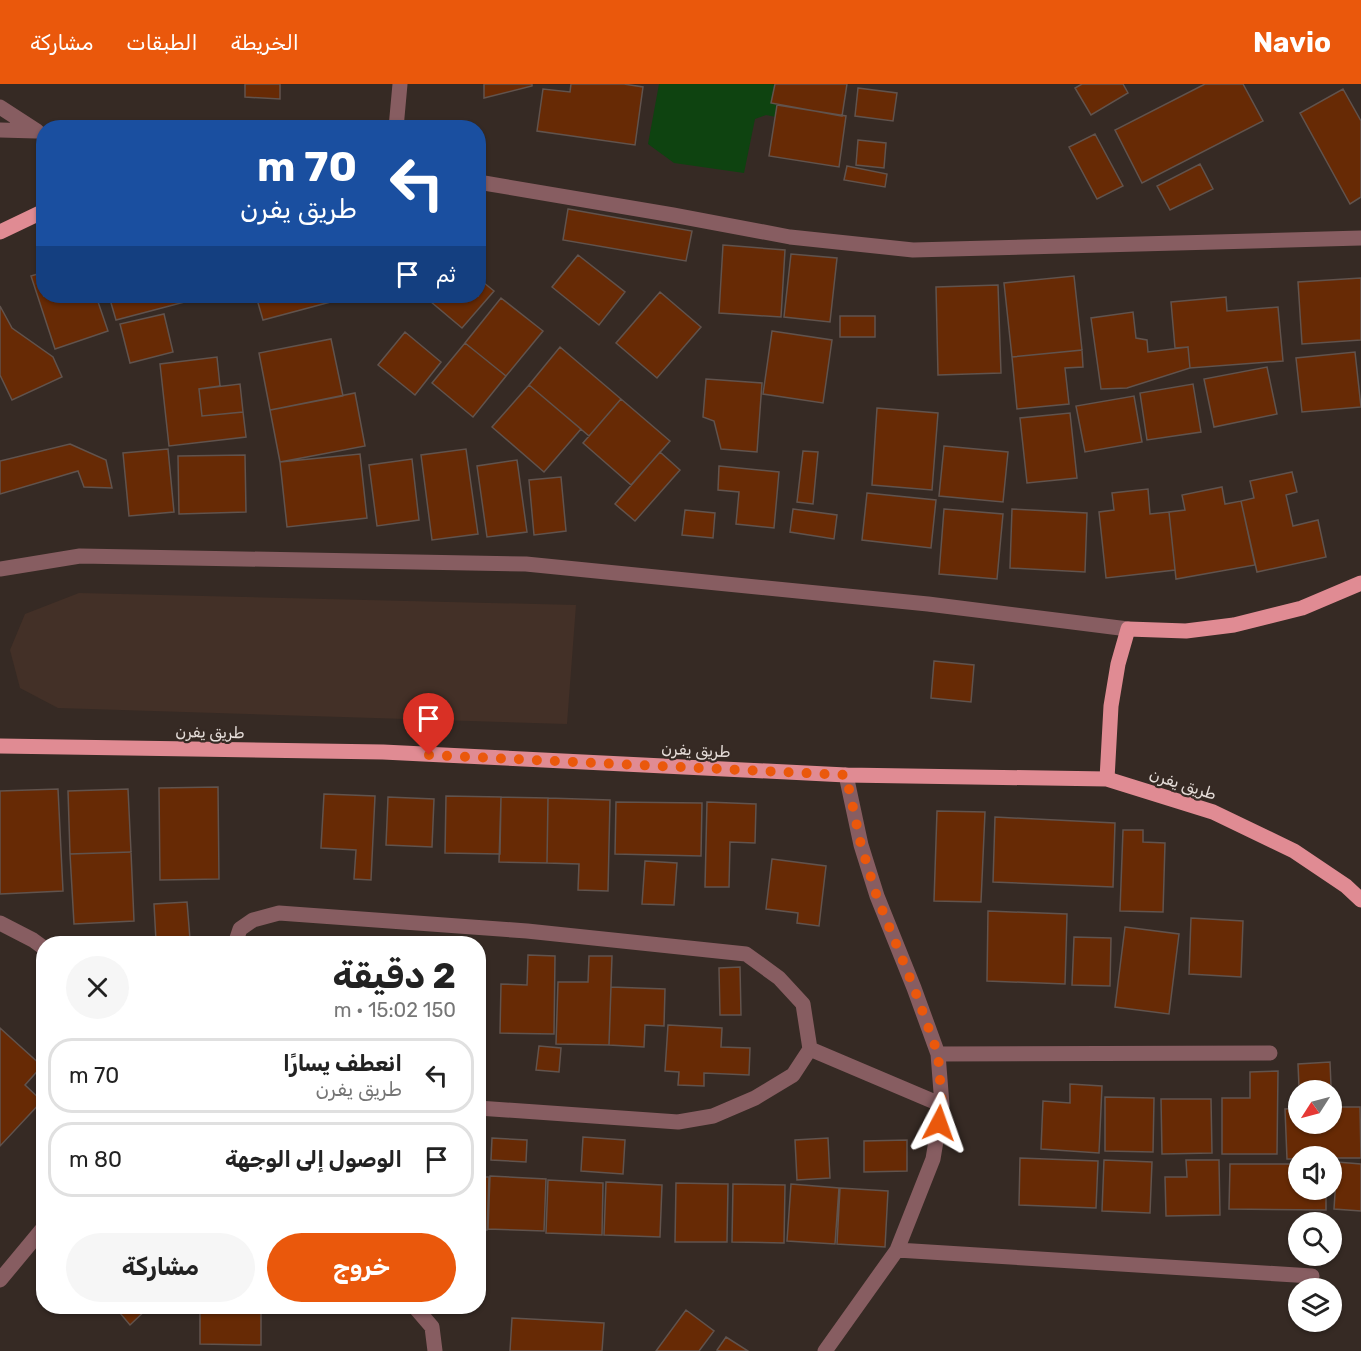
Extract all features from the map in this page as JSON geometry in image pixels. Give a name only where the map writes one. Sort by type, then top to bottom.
[{"type":"main road","points":[[0,232],[36,215]]},
{"type":"main road","points":[[1107,779],[1111,706],[1118,664],[1128,629],[1186,631],[1234,625],[1302,608],[1361,582]]},
{"type":"main road","name":"طريق يفرن","points":[[0,746],[383,753],[846,775],[1107,779],[1213,812],[1294,851],[1346,886],[1361,900]]},
{"type":"street","points":[[397,120],[400,84]]},
{"type":"street","points":[[0,107],[36,130]]},
{"type":"street","points":[[0,130],[36,132]]},
{"type":"street","points":[[486,183],[790,237],[913,250],[1361,238]]},
{"type":"street","points":[[0,569],[80,556],[526,564],[928,604],[1128,629]]},
{"type":"street","points":[[825,1351],[897,1250],[933,1159],[942,1105],[938,1054],[877,897],[861,845],[846,775]]},
{"type":"street","points":[[238,936],[240,929],[253,920],[279,913],[527,931],[746,954],[779,978],[803,1004],[810,1049],[793,1075],[755,1098],[713,1116],[678,1122],[486,1109]]},
{"type":"street","points":[[0,923],[36,942]]},
{"type":"street","points":[[810,1049],[942,1105]]},
{"type":"street","points":[[938,1054],[1270,1053]]},
{"type":"street","points":[[0,1280],[36,1237]]},
{"type":"street","points":[[897,1250],[1312,1276]]},
{"type":"street","points":[[421,1314],[432,1327],[435,1351]]},
{"type":"shaded area","points":[[79,593],[576,605],[567,724],[58,708],[20,688],[10,650],[25,614]]},
{"type":"green space","points":[[659,84],[775,84],[771,103],[777,105],[776,117],[766,115],[755,119],[744,173],[674,163],[648,144]]},
{"type":"building","points":[[245,84],[280,84],[280,99],[245,97]]},
{"type":"building","points":[[484,84],[532,84],[532,86],[484,98]]},
{"type":"building","points":[[571,84],[624,84],[643,87],[635,145],[537,131],[543,89],[570,92]]},
{"type":"building","points":[[775,84],[847,84],[842,116],[771,103]]},
{"type":"building","points":[[1082,84],[1123,84],[1128,93],[1091,115],[1075,88]]},
{"type":"building","points":[[1205,84],[1243,84],[1263,121],[1142,183],[1115,130]]},
{"type":"building","points":[[858,88],[897,93],[893,121],[855,116]]},
{"type":"building","points":[[1343,89],[1361,121],[1361,197],[1350,204],[1300,113]]},
{"type":"building","points":[[777,105],[846,116],[839,167],[769,156]]},
{"type":"building","points":[[1095,134],[1123,186],[1097,199],[1069,147]]},
{"type":"building","points":[[858,140],[886,143],[884,168],[856,165]]},
{"type":"building","points":[[1200,164],[1213,189],[1170,210],[1157,186]]},
{"type":"building","points":[[847,166],[887,174],[885,187],[844,180]]},
{"type":"building","points":[[568,209],[692,231],[686,261],[563,240]]},
{"type":"building","points":[[723,245],[785,250],[781,317],[719,313]]},
{"type":"building","points":[[791,254],[837,258],[830,322],[784,317]]},
{"type":"building","points":[[578,255],[625,292],[599,325],[552,287]]},
{"type":"building","points":[[36,274],[36,291],[31,276]]},
{"type":"building","points":[[1074,276],[1082,350],[1012,357],[1004,283]]},
{"type":"building","points":[[1361,278],[1361,340],[1302,344],[1298,282]]},
{"type":"building","points":[[486,284],[494,291],[486,300]]},
{"type":"building","points":[[998,285],[1001,373],[938,375],[936,287]]},
{"type":"building","points":[[660,292],[701,327],[657,378],[616,343]]},
{"type":"building","points":[[1226,297],[1227,311],[1278,307],[1283,361],[1190,368],[1188,347],[1175,348],[1171,302]]},
{"type":"building","points":[[501,298],[543,331],[506,376],[465,343]]},
{"type":"building","points":[[40,303],[98,303],[108,331],[55,349]]},
{"type":"building","points":[[111,303],[181,303],[116,320]]},
{"type":"building","points":[[258,303],[327,303],[263,320]]},
{"type":"building","points":[[432,303],[484,303],[462,328]]},
{"type":"building","points":[[0,306],[12,328],[53,357],[62,377],[12,400],[0,375]]},
{"type":"building","points":[[1133,312],[1136,338],[1147,340],[1148,352],[1188,347],[1190,368],[1127,388],[1101,389],[1091,318]]},
{"type":"building","points":[[164,314],[173,352],[130,363],[120,324]]},
{"type":"building","points":[[840,316],[875,316],[875,337],[840,337]]},
{"type":"building","points":[[772,331],[832,340],[823,403],[763,394]]},
{"type":"building","points":[[405,332],[441,362],[415,395],[378,365]]},
{"type":"building","points":[[331,339],[343,396],[270,410],[259,353]]},
{"type":"building","points":[[465,343],[506,376],[473,417],[432,383]]},
{"type":"building","points":[[560,347],[621,399],[589,436],[529,385]]},
{"type":"building","points":[[1082,350],[1083,367],[1065,368],[1069,404],[1017,409],[1012,357]]},
{"type":"building","points":[[1355,352],[1361,407],[1302,412],[1296,358]]},
{"type":"building","points":[[217,357],[220,386],[199,389],[202,416],[243,412],[246,437],[169,446],[160,364]]},
{"type":"building","points":[[1267,367],[1277,414],[1214,427],[1204,379]]},
{"type":"building","points":[[706,379],[762,383],[757,452],[721,449],[714,421],[703,417]]},
{"type":"building","points":[[240,384],[243,412],[202,416],[199,389]]},
{"type":"building","points":[[1193,384],[1201,432],[1147,440],[1140,393]]},
{"type":"building","points":[[529,385],[581,429],[544,472],[492,427]]},
{"type":"building","points":[[355,393],[365,446],[280,462],[270,410]]},
{"type":"building","points":[[1134,396],[1142,442],[1085,452],[1076,406]]},
{"type":"building","points":[[621,399],[670,441],[631,485],[583,443]]},
{"type":"building","points":[[877,408],[938,413],[932,490],[872,485]]},
{"type":"building","points":[[1070,413],[1077,478],[1027,483],[1020,418]]},
{"type":"building","points":[[70,444],[106,460],[112,488],[84,487],[78,471],[0,494],[0,461]]},
{"type":"building","points":[[944,446],[1008,452],[1003,502],[939,496]]},
{"type":"building","points":[[168,449],[174,512],[129,516],[123,453]]},
{"type":"building","points":[[466,449],[478,534],[432,540],[421,455]]},
{"type":"building","points":[[803,451],[818,452],[813,504],[797,502]]},
{"type":"building","points":[[660,452],[680,470],[635,521],[615,504]]},
{"type":"building","points":[[360,454],[367,518],[287,527],[280,462]]},
{"type":"building","points":[[245,455],[246,512],[179,514],[178,456]]},
{"type":"building","points":[[412,459],[419,520],[377,526],[369,465]]},
{"type":"building","points":[[517,460],[527,532],[487,537],[477,466]]},
{"type":"building","points":[[719,466],[779,472],[774,528],[736,524],[739,492],[718,490]]},
{"type":"building","points":[[1292,472],[1297,492],[1286,495],[1293,526],[1318,520],[1326,557],[1257,572],[1241,501],[1254,498],[1250,481]]},
{"type":"building","points":[[561,477],[566,531],[534,535],[529,480]]},
{"type":"building","points":[[1222,487],[1225,504],[1241,501],[1255,565],[1176,579],[1169,512],[1185,510],[1182,495]]},
{"type":"building","points":[[1148,489],[1150,514],[1169,512],[1175,570],[1106,578],[1099,512],[1114,510],[1112,493]]},
{"type":"building","points":[[867,493],[936,500],[931,548],[862,540]]},
{"type":"building","points":[[793,509],[837,515],[834,539],[790,532]]},
{"type":"building","points":[[944,509],[1003,514],[997,579],[939,574]]},
{"type":"building","points":[[1012,509],[1087,513],[1085,572],[1010,568]]},
{"type":"building","points":[[685,510],[715,513],[713,538],[682,535]]},
{"type":"building","points":[[934,661],[974,665],[971,702],[931,698]]},
{"type":"building","points":[[218,787],[219,879],[160,880],[159,788]]},
{"type":"building","points":[[58,789],[63,891],[0,894],[0,791]]},
{"type":"building","points":[[128,789],[131,852],[70,854],[68,791]]},
{"type":"building","points":[[324,794],[375,796],[371,880],[354,879],[356,850],[321,848]]},
{"type":"building","points":[[446,796],[501,797],[500,854],[445,853]]},
{"type":"building","points":[[388,797],[434,799],[432,847],[386,845]]},
{"type":"building","points":[[501,797],[548,798],[547,863],[499,862]]},
{"type":"building","points":[[548,798],[610,800],[608,891],[578,890],[579,864],[547,863]]},
{"type":"building","points":[[616,802],[702,803],[701,856],[615,854]]},
{"type":"building","points":[[707,802],[756,804],[755,843],[730,842],[729,887],[705,887]]},
{"type":"building","points":[[937,811],[985,812],[981,902],[934,901]]},
{"type":"building","points":[[995,817],[1115,823],[1113,887],[993,882]]},
{"type":"building","points":[[1123,830],[1143,830],[1143,842],[1165,843],[1163,912],[1120,911]]},
{"type":"building","points":[[131,852],[134,921],[74,924],[70,854]]},
{"type":"building","points":[[772,859],[826,866],[819,926],[797,923],[798,913],[766,909]]},
{"type":"building","points":[[645,861],[677,863],[674,905],[642,904]]},
{"type":"building","points":[[187,902],[190,936],[156,936],[154,904]]},
{"type":"building","points":[[988,911],[1067,914],[1065,984],[987,981]]},
{"type":"building","points":[[1191,918],[1243,921],[1241,977],[1189,974]]},
{"type":"building","points":[[1125,927],[1179,934],[1169,1014],[1115,1007]]},
{"type":"building","points":[[1074,937],[1111,938],[1110,986],[1072,985]]},
{"type":"building","points":[[528,955],[555,956],[554,1034],[500,1033],[501,984],[527,985]]},
{"type":"building","points":[[589,956],[612,956],[609,1045],[556,1044],[558,982],[588,982]]},
{"type":"building","points":[[740,967],[741,1015],[720,1015],[719,968]]},
{"type":"building","points":[[611,987],[665,989],[664,1026],[645,1025],[644,1047],[609,1045]]},
{"type":"building","points":[[668,1025],[722,1028],[721,1047],[750,1048],[749,1075],[704,1073],[704,1086],[678,1085],[679,1072],[665,1071]]},
{"type":"building","points":[[0,1028],[36,1061],[36,1073],[25,1085],[36,1095],[36,1107],[0,1146]]},
{"type":"building","points":[[539,1046],[561,1048],[559,1072],[536,1070]]},
{"type":"building","points":[[1330,1062],[1331,1080],[1299,1080],[1298,1064]]},
{"type":"building","points":[[1278,1071],[1277,1154],[1222,1154],[1222,1098],[1250,1098],[1250,1072]]},
{"type":"building","points":[[1070,1084],[1102,1086],[1099,1153],[1041,1149],[1043,1101],[1070,1103]]},
{"type":"building","points":[[1105,1097],[1154,1098],[1153,1152],[1105,1151]]},
{"type":"building","points":[[1161,1099],[1211,1099],[1212,1153],[1162,1154]]},
{"type":"building","points":[[1342,1107],[1360,1107],[1361,1158],[1342,1158],[1342,1146],[1288,1146],[1287,1159],[1285,1109],[1288,1109],[1288,1134],[1342,1134]]},
{"type":"building","points":[[583,1137],[625,1140],[623,1174],[581,1171]]},
{"type":"building","points":[[492,1138],[527,1140],[526,1162],[491,1160]]},
{"type":"building","points":[[828,1138],[830,1178],[797,1180],[795,1140]]},
{"type":"building","points":[[907,1140],[907,1171],[864,1172],[864,1141]]},
{"type":"building","points":[[1020,1158],[1098,1161],[1096,1208],[1019,1205]]},
{"type":"building","points":[[1104,1160],[1152,1162],[1150,1213],[1102,1211]]},
{"type":"building","points":[[1186,1160],[1219,1160],[1220,1215],[1166,1216],[1165,1177],[1187,1177]]},
{"type":"building","points":[[1342,1162],[1361,1164],[1361,1211],[1334,1209],[1335,1200],[1342,1200]]},
{"type":"building","points":[[1230,1164],[1288,1164],[1288,1200],[1326,1200],[1326,1210],[1229,1209]]},
{"type":"building","points":[[490,1176],[546,1179],[544,1231],[488,1229]]},
{"type":"building","points":[[486,1177],[489,1177],[487,1230]]},
{"type":"building","points":[[548,1180],[603,1183],[602,1235],[546,1233]]},
{"type":"building","points":[[606,1182],[662,1185],[660,1237],[604,1235]]},
{"type":"building","points":[[676,1183],[728,1184],[727,1242],[675,1242]]},
{"type":"building","points":[[733,1184],[785,1185],[784,1243],[732,1242]]},
{"type":"building","points":[[791,1184],[839,1188],[835,1244],[787,1241]]},
{"type":"building","points":[[840,1188],[888,1191],[885,1247],[837,1244]]},
{"type":"building","points":[[686,1310],[714,1331],[699,1351],[656,1351]]},
{"type":"building","points":[[121,1314],[142,1314],[130,1325]]},
{"type":"building","points":[[200,1314],[261,1314],[261,1345],[200,1344]]},
{"type":"building","points":[[512,1318],[604,1323],[602,1351],[510,1351]]},
{"type":"building","points":[[726,1337],[748,1351],[717,1350]]},
{"type":"route","points":[[429,755],[846,775],[861,845],[877,897],[938,1054],[942,1105],[939,1123]]}]
